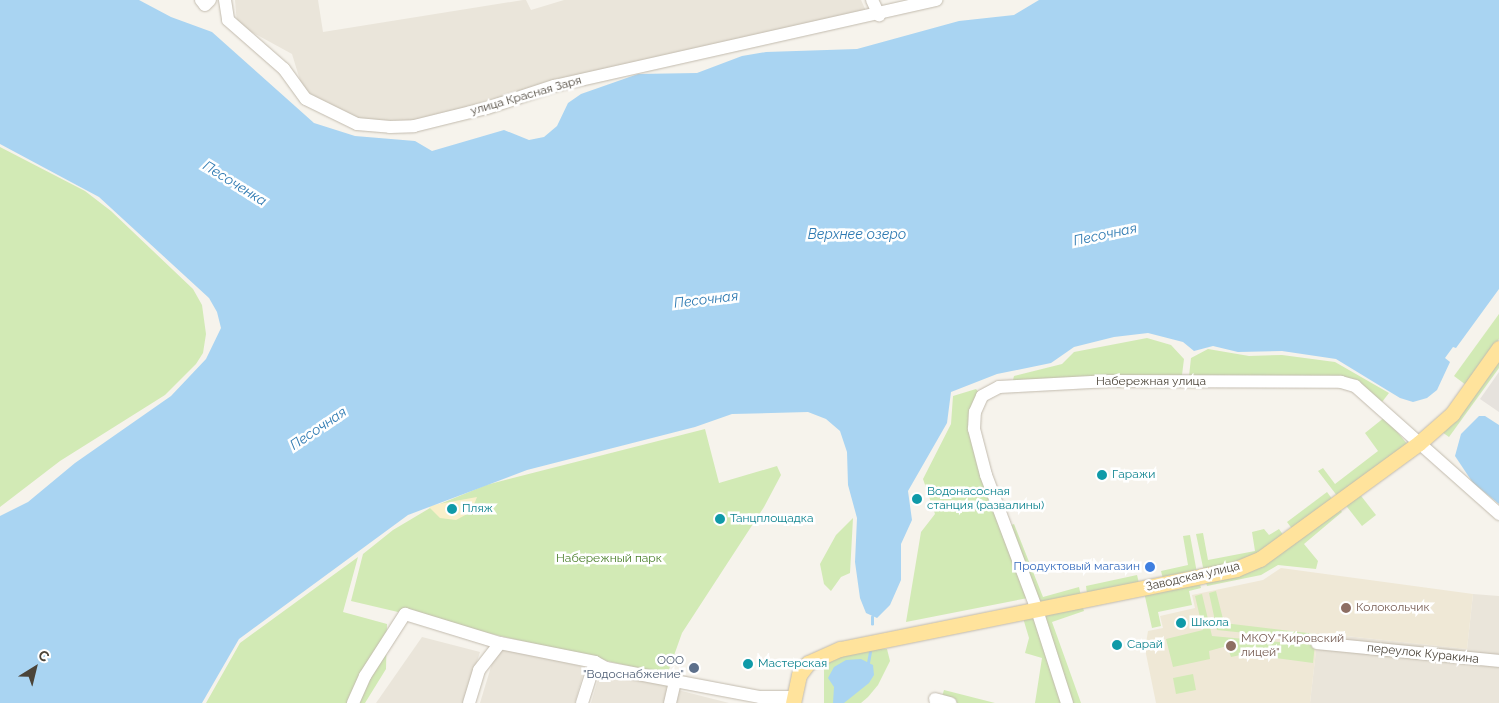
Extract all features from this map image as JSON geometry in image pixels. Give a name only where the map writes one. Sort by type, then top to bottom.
[{"type":"main road","name":"Заводская улица","points":[[793,700],[799,675],[808,663],[840,649],[1227,571],[1260,559],[1419,443],[1452,414],[1499,348]]},
{"type":"street","name":"улица Красная Заря","points":[[225,0],[228,20],[284,69],[306,99],[357,124],[390,127],[414,126],[487,108],[554,86],[879,15],[936,0]]},
{"type":"street","points":[[872,0],[879,15]]},
{"type":"street","name":"Набережная улица","points":[[1067,703],[1037,610],[986,475],[974,429],[975,412],[982,396],[999,387],[1110,381],[1341,382],[1355,386],[1499,514]]},
{"type":"street","points":[[353,703],[365,676],[405,614],[500,643],[594,662],[676,682],[760,697],[793,700]]},
{"type":"street","points":[[469,703],[479,670],[500,643]]},
{"type":"street","name":"переулок Куракина","points":[[1317,643],[1499,661]]},
{"type":"street","points":[[582,703],[594,662]]},
{"type":"street","points":[[670,703],[676,682]]},
{"type":"street","points":[[934,699],[950,703]]},
{"type":"shaded area","points":[[235,0],[318,0],[323,32],[523,0],[526,0],[531,10],[564,0],[861,0],[866,11],[554,82],[415,122],[358,119],[303,90],[292,54],[237,24]]},
{"type":"shaded area","points":[[1499,372],[1499,412],[1480,399]]},
{"type":"shaded area","points":[[1281,568],[1473,594],[1467,649],[1318,633],[1310,703],[1156,703],[1145,649],[1148,631],[1163,628],[1160,616],[1195,608],[1192,595],[1263,580]]},
{"type":"shaded area","points":[[1473,594],[1499,596],[1499,703],[1310,703],[1318,633],[1467,649]]},
{"type":"shaded area","points":[[422,637],[480,652],[464,703],[376,703]]},
{"type":"shaded area","points":[[497,647],[585,667],[575,703],[480,703]]},
{"type":"shaded area","points":[[601,669],[669,686],[665,703],[591,703]]},
{"type":"shaded area","points":[[678,690],[729,703],[675,703]]},
{"type":"green space","points":[[0,147],[85,191],[111,211],[193,289],[202,305],[206,334],[203,353],[196,364],[165,395],[60,461],[0,507]]},
{"type":"green space","points":[[1499,314],[1499,339],[1466,385],[1454,376]]},
{"type":"green space","points":[[1147,338],[1171,345],[1184,359],[1182,375],[1015,382],[1013,380],[1014,376],[1062,364],[1074,352]]},
{"type":"green space","points":[[1208,349],[1249,356],[1282,355],[1335,362],[1389,393],[1382,402],[1356,383],[1189,376],[1191,358]]},
{"type":"green space","points":[[1499,353],[1499,368],[1449,437],[1442,432]]},
{"type":"green space","points":[[976,389],[980,394],[971,411],[1028,598],[906,622],[921,532],[935,514],[923,479],[951,424],[953,396]]},
{"type":"green space","points":[[1385,417],[1408,445],[1338,497],[1318,471],[1323,468],[1335,484],[1378,451],[1365,433]]},
{"type":"green space","name":"Набережный парк","points":[[705,429],[719,483],[777,466],[781,475],[764,507],[682,633],[667,675],[351,601],[363,554],[393,530],[430,508],[486,485]]},
{"type":"green space","points":[[1327,492],[1333,500],[1293,530],[1287,522]]},
{"type":"green space","points":[[1358,492],[1376,515],[1362,526],[1344,503]]},
{"type":"green space","points":[[1338,506],[1342,512],[1304,544],[1318,561],[1316,569],[1278,565],[1261,575],[1207,586],[1205,579],[1237,572]]},
{"type":"green space","points":[[853,518],[850,573],[841,577],[831,591],[824,584],[820,564],[836,535]]},
{"type":"green space","points":[[1014,524],[1043,597],[1079,587],[1081,596],[1039,606],[1009,526]]},
{"type":"green space","points":[[1264,529],[1269,535],[1279,529],[1284,536],[1259,555],[1204,572],[1196,534],[1203,533],[1208,560],[1255,551],[1252,532]]},
{"type":"green space","points":[[1190,535],[1197,573],[1163,579],[1161,571],[1188,565],[1183,536]]},
{"type":"green space","points":[[358,557],[343,612],[387,624],[386,669],[365,703],[206,703],[240,643]]},
{"type":"green space","points":[[1137,575],[1139,583],[1087,594],[1086,586]]},
{"type":"green space","points":[[1199,580],[1201,588],[1189,591],[1192,605],[1158,612],[1161,626],[1152,628],[1144,592]]},
{"type":"green space","points":[[1216,591],[1224,623],[1316,634],[1313,663],[1245,654],[1231,657],[1227,646],[1209,651],[1210,659],[1173,667],[1166,639],[1203,630],[1195,596],[1202,594],[1212,636],[1312,645],[1312,640],[1217,630],[1209,593]]},
{"type":"green space","points":[[1082,605],[1084,611],[1052,622],[1081,703],[1035,703],[1042,658],[1025,653],[1029,638],[1023,618]]},
{"type":"green space","points":[[876,648],[887,649],[890,661],[878,685],[868,697],[861,703],[824,703],[824,665],[836,657]]},
{"type":"green space","points":[[1193,674],[1196,690],[1176,694],[1173,678]]},
{"type":"green space","points":[[944,690],[995,703],[940,703]]},
{"type":"sand","name":"Пляж","points":[[477,497],[471,512],[456,520],[440,518],[428,506]]},
{"type":"water","name":"Верхнее озеро","points":[[0,0],[139,0],[171,17],[212,32],[314,123],[355,136],[415,141],[432,151],[504,130],[529,140],[544,137],[557,126],[568,103],[581,94],[638,74],[697,73],[742,56],[766,52],[857,49],[959,21],[1014,15],[1039,0],[1499,0],[1499,289],[1456,348],[1453,347],[1445,358],[1450,362],[1437,390],[1427,398],[1413,402],[1400,398],[1336,359],[1282,351],[1238,352],[1213,346],[1194,351],[1183,342],[1148,333],[1114,337],[1074,347],[1051,363],[997,374],[951,392],[947,423],[908,491],[912,520],[901,544],[901,580],[890,605],[877,618],[866,613],[860,598],[855,562],[857,518],[848,485],[847,452],[840,431],[826,419],[808,412],[732,414],[695,427],[527,470],[408,515],[239,639],[202,703],[0,703],[0,516],[28,502],[75,463],[171,396],[206,359],[221,328],[217,312],[209,298],[99,197],[0,144]]},
{"type":"water","points":[[1479,416],[1485,416],[1499,425],[1499,504],[1473,483],[1455,456],[1461,434]]},
{"type":"water","points":[[861,659],[873,665],[874,675],[869,683],[844,703],[833,703],[834,687],[828,678],[834,667],[846,660]]},
{"type":"waterway","points":[[872,617],[872,624]]},
{"type":"waterway","points":[[868,663],[870,652]]},
{"type":"place","name":"Гаражи","points":[[1102,475]]},
{"type":"place","name":"Водонасосная станция (развалины)","points":[[917,499]]},
{"type":"place","name":"Пляж","points":[[452,509]]},
{"type":"place","name":"Танцплощадка","points":[[720,519]]},
{"type":"place","name":"Продуктовый магазин","points":[[1150,567]]},
{"type":"place","name":"Колокольчик","points":[[1346,608]]},
{"type":"place","name":"Школа","points":[[1181,623]]},
{"type":"place","name":"Сарай","points":[[1117,645]]},
{"type":"place","name":"МКОУ \"Кировский лицей\"","points":[[1231,646]]},
{"type":"place","name":"Мастерская","points":[[748,664]]},
{"type":"place","name":"ООО \"Водоснабжение\"","points":[[694,668]]},
{"type":"water label","name":"Песоченка","points":[[235,183]]},
{"type":"water label","name":"Песочная","points":[[1105,234]]},
{"type":"water label","name":"Песочная","points":[[706,299]]},
{"type":"water label","name":"Песочная","points":[[318,428]]}]
